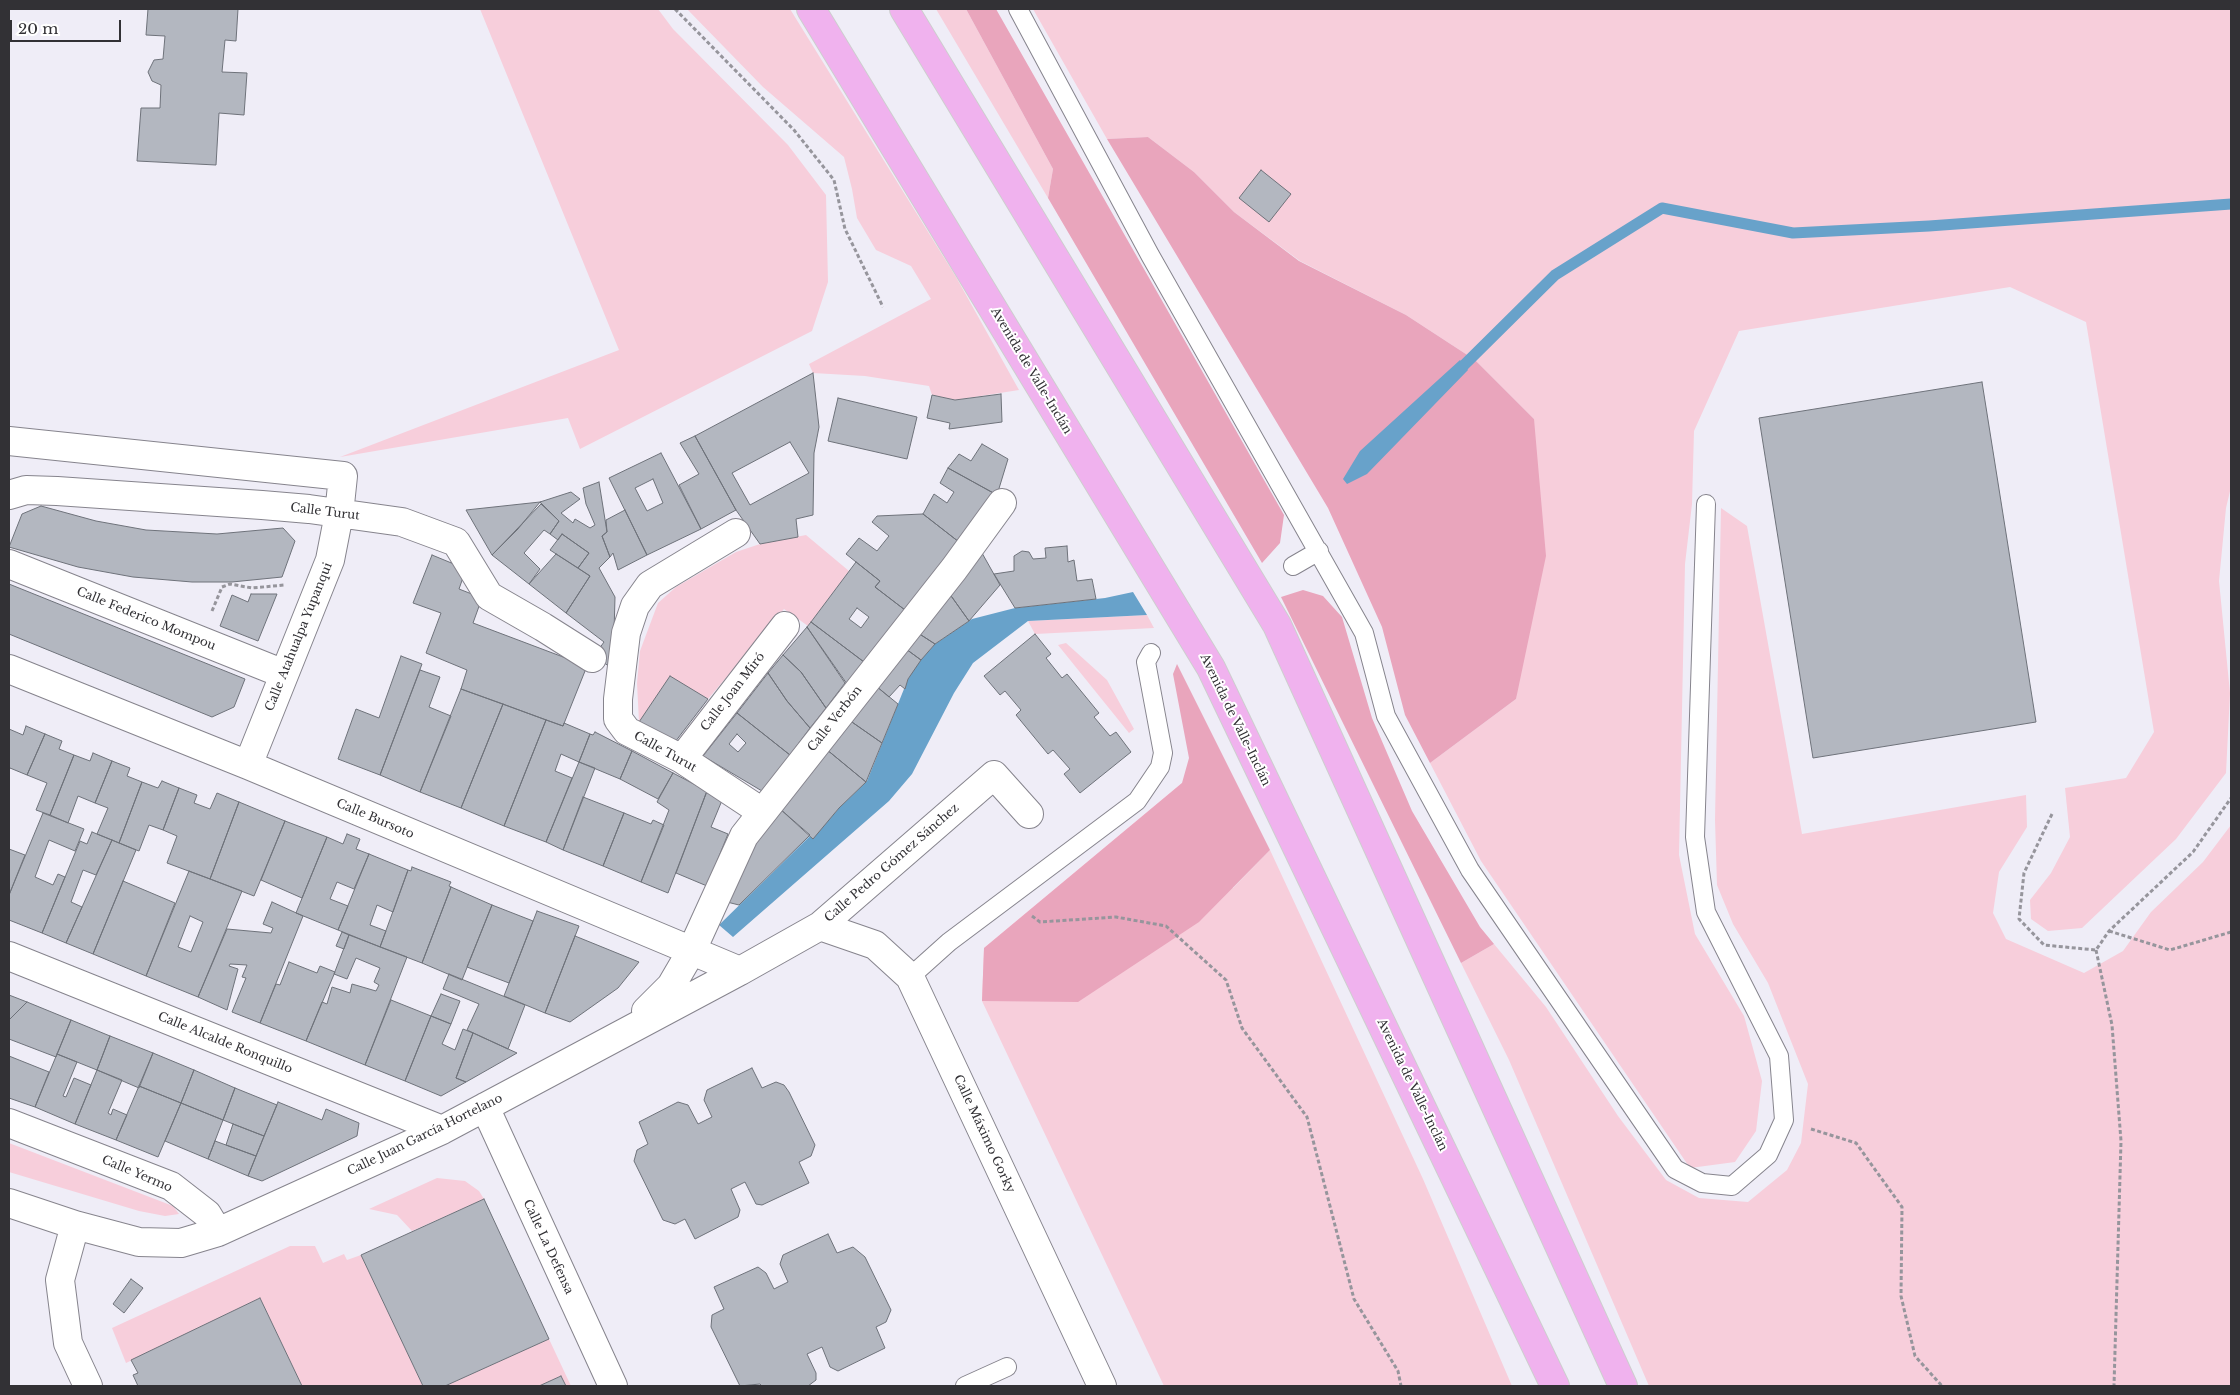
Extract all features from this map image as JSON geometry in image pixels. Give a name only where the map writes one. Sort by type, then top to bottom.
[{"type":"main road","name":"Avenida de Valle-Inclán","points":[[810,9],[1211,668],[1555,1386]]},
{"type":"main road","points":[[904,9],[1277,625],[1623,1386]]},
{"type":"street","name":"Calle Atahualpa Yupanqui","points":[[9,441],[343,476],[339,514],[330,560],[248,765]]},
{"type":"street","name":"Calle Turut","points":[[9,495],[26,490],[57,491],[309,508],[402,522],[456,542],[488,596],[543,626],[605,670],[618,719],[627,731],[682,759],[762,812]]},
{"type":"street","name":"Calle Verbón","points":[[692,950],[744,836],[954,569],[1002,503]]},
{"type":"street","points":[[605,670],[626,633],[635,606],[650,585],[736,533]]},
{"type":"street","name":"Calle Federico Mompou","points":[[9,564],[284,674]]},
{"type":"street","name":"Calle Joan Miró","points":[[682,759],[784,626]]},
{"type":"street","name":"Calle Bursoto","points":[[9,669],[248,765],[740,971]]},
{"type":"street","name":"Calle Pedro Gómez Sánchez","points":[[740,971],[820,926],[994,775],[1029,814]]},
{"type":"street","name":"Calle Máximo Gorky","points":[[820,926],[875,945],[910,977],[1102,1386]]},
{"type":"street","name":"Calle Juan García Hortelano","points":[[628,1030],[672,986],[692,950]]},
{"type":"street","name":"Calle Alcalde Ronquillo","points":[[9,956],[442,1130]]},
{"type":"street","name":"Calle Juan García Hortelano","points":[[218,1232],[442,1130],[740,971]]},
{"type":"street","name":"Calle La Defensa","points":[[485,1107],[613,1386]]},
{"type":"street","name":"Calle Yermo","points":[[9,1123],[171,1186],[206,1214],[218,1232]]},
{"type":"street","points":[[9,1203],[76,1225],[139,1242],[181,1243],[218,1232]]},
{"type":"street","points":[[76,1225],[60,1280],[68,1343],[88,1386]]},
{"type":"lane","points":[[1018,9],[1150,255],[1364,633],[1386,716],[1470,870],[1675,1169],[1702,1183],[1732,1186],[1768,1155],[1784,1120],[1779,1056],[1706,912],[1695,837],[1706,504]]},
{"type":"lane","points":[[1293,566],[1319,551]]},
{"type":"lane","points":[[910,977],[949,942],[1137,801],[1160,767],[1163,754],[1146,662],[1151,653]]},
{"type":"lane","points":[[965,1386],[1008,1367]]},
{"type":"path","points":[[675,9],[794,130],[834,180],[846,229],[883,307]]},
{"type":"path","points":[[201,640],[222,587],[230,584],[252,588],[322,581]]},
{"type":"path","points":[[2114,1386],[2121,1141],[2112,1025],[2096,950],[2109,931],[2193,852],[2231,798]]},
{"type":"path","points":[[2052,814],[2024,873],[2019,919],[2044,945],[2096,950]]},
{"type":"path","points":[[1028,913],[1040,922],[1116,917],[1166,926],[1226,980],[1242,1028],[1307,1118],[1354,1299],[1398,1371],[1400,1386]]},
{"type":"path","points":[[2109,931],[2170,950],[2231,932]]},
{"type":"path","points":[[1784,1120],[1856,1143],[1902,1207],[1901,1296],[1915,1356],[1942,1386]]},
{"type":"shaded area","points":[[480,9],[658,9],[673,29],[788,145],[826,195],[828,282],[812,331],[580,449],[568,418],[340,457],[619,350]]},
{"type":"shaded area","points":[[687,9],[790,9],[956,277],[1019,390],[955,400],[932,395],[929,386],[865,376],[813,373],[809,364],[931,299],[911,266],[876,250],[857,218],[844,157],[763,87]]},
{"type":"shaded area","points":[[936,9],[966,9],[1053,169],[1048,198]]},
{"type":"shaded area","points":[[966,9],[996,9],[1284,515],[1280,543],[1262,563],[1048,198],[1053,169]]},
{"type":"shaded area","points":[[1033,9],[2231,9],[2231,487],[2226,508],[2219,581],[2230,693],[2226,773],[2176,839],[2082,928],[2048,931],[2031,919],[2030,900],[2051,873],[2070,837],[2065,788],[2126,778],[2154,732],[2086,322],[2010,287],[1739,331],[1694,431],[1692,504],[1685,564],[1679,855],[1695,934],[1744,1016],[1762,1081],[1756,1131],[1735,1162],[1690,1168],[1481,861],[1430,763],[1516,699],[1534,419],[1475,360],[1406,315],[1300,261],[1234,212],[1194,172],[1148,137],[1107,139]]},
{"type":"shaded area","points":[[1148,137],[1194,172],[1234,212],[1299,261],[1406,315],[1475,360],[1534,419],[1546,556],[1516,699],[1430,763],[1405,715],[1382,627],[1328,508],[1107,139]]},
{"type":"shaded area","points":[[1721,508],[1747,526],[1802,834],[2026,795],[2027,827],[1999,872],[1993,913],[2006,939],[2084,973],[2123,951],[2151,912],[2203,862],[2231,825],[2231,1386],[1649,1386],[1509,1060],[1461,963],[1494,944],[1546,1007],[1618,1116],[1666,1180],[1699,1198],[1748,1202],[1787,1170],[1801,1143],[1808,1084],[1768,983],[1733,924],[1717,885],[1715,820]]},
{"type":"shaded area","points":[[806,535],[849,571],[808,626],[784,609],[708,699],[670,677],[639,722],[637,683],[640,651],[658,603],[676,587],[736,552],[760,544]]},
{"type":"shaded area","points":[[1303,590],[1323,596],[1342,617],[1372,718],[1412,811],[1480,927],[1494,944],[1461,963],[1281,597]]},
{"type":"shaded area","points":[[1147,615],[1154,628],[1035,634],[1028,621]]},
{"type":"shaded area","points":[[1066,643],[1107,680],[1134,729],[1129,733],[1058,645]]},
{"type":"shaded area","points":[[1177,664],[1270,850],[1199,922],[1078,1002],[982,1001],[984,948],[1182,783],[1189,758],[1173,674]]},
{"type":"shaded area","points":[[1182,783],[1233,888],[1270,850],[1423,1179],[1512,1386],[1164,1386],[982,1001],[984,948]]},
{"type":"shaded area","points":[[9,1143],[173,1206],[179,1214],[165,1216],[139,1211],[9,1172]]},
{"type":"shaded area","points":[[437,1178],[465,1181],[479,1191],[484,1199],[412,1231],[397,1215],[369,1209]]},
{"type":"shaded area","points":[[290,1246],[315,1246],[323,1263],[344,1254],[347,1260],[361,1255],[423,1386],[302,1386],[260,1298],[126,1363],[112,1328]]},
{"type":"shaded area","points":[[549,1339],[571,1386],[566,1386],[561,1376],[539,1386],[445,1386]]},
{"type":"water","points":[[1460,360],[1468,370],[1367,474],[1347,484],[1343,479],[1360,451]]},
{"type":"water","points":[[1133,592],[1147,615],[1028,621],[973,663],[954,693],[912,774],[889,801],[733,937],[719,925],[810,836],[813,838],[839,808],[867,781],[908,679],[917,664],[935,644],[972,619],[1015,608],[1105,598]]},
{"type":"building","points":[[148,9],[238,9],[236,41],[225,40],[222,72],[247,73],[244,115],[219,113],[216,165],[137,161],[141,108],[160,108],[161,85],[152,81],[148,72],[154,60],[163,59],[165,36],[146,35]]},
{"type":"building","points":[[1261,170],[1291,194],[1269,222],[1239,198]]},
{"type":"building","points":[[813,373],[819,427],[814,453],[813,515],[796,519],[798,537],[760,544],[736,510],[695,436]],"holes":[[[790,442],[809,473],[750,505],[732,473]]]},
{"type":"building","points":[[1982,382],[2036,722],[1813,758],[1759,418]]},
{"type":"building","points":[[1001,394],[1002,422],[949,429],[950,423],[927,418],[932,395],[955,400]]},
{"type":"building","points":[[838,398],[917,417],[907,459],[828,441]]},
{"type":"building","points":[[695,436],[736,510],[701,529],[679,485],[699,474],[680,443]]},
{"type":"building","points":[[982,444],[1008,459],[997,495],[948,468],[959,454],[971,461]]},
{"type":"building","points":[[661,453],[701,529],[647,555],[609,478]],"holes":[[[653,479],[663,503],[647,511],[635,488]]]},
{"type":"building","points":[[948,468],[997,495],[959,542],[923,514],[934,494],[947,503],[954,492],[940,483]]},
{"type":"building","points":[[599,482],[607,532],[602,536],[610,557],[599,568],[615,597],[613,669],[594,656],[604,642],[566,613],[590,576],[578,568],[589,553],[562,534],[558,540],[550,534],[559,521],[540,502],[571,492],[580,499],[561,513],[573,523],[575,519],[590,528],[595,525],[586,504],[583,488]]},
{"type":"building","points":[[540,502],[518,529],[492,555],[466,510]]},
{"type":"building","points":[[541,504],[559,521],[550,534],[544,530],[524,553],[540,569],[529,584],[492,555]]},
{"type":"building","points":[[41,506],[96,521],[146,530],[217,534],[283,528],[295,541],[282,577],[232,582],[192,582],[133,577],[78,567],[9,547],[22,514]]},
{"type":"building","points":[[625,510],[647,555],[618,570],[613,553],[610,557],[602,536],[607,532],[606,520]]},
{"type":"building","points":[[923,514],[959,542],[905,610],[875,587],[880,581],[846,554],[859,538],[877,551],[889,536],[872,522],[877,516]]},
{"type":"building","points":[[562,534],[589,553],[578,568],[550,550]]},
{"type":"building","points":[[1067,546],[1068,562],[1074,560],[1077,581],[1092,579],[1096,599],[1015,608],[994,574],[1014,571],[1014,556],[1022,551],[1029,552],[1033,559],[1046,558],[1045,548]]},
{"type":"building","points":[[982,553],[1000,585],[969,621],[949,593]]},
{"type":"building","points":[[556,554],[590,576],[566,613],[529,584]]},
{"type":"building","points":[[432,555],[466,569],[459,589],[482,598],[473,623],[587,666],[563,726],[461,689],[467,670],[426,653],[441,613],[413,603]]},
{"type":"building","points":[[856,562],[880,581],[875,587],[905,610],[864,662],[811,622]],"holes":[[[857,608],[869,617],[861,628],[849,619]]]},
{"type":"building","points":[[9,584],[245,679],[234,707],[212,717],[9,634]]},
{"type":"building","points":[[949,593],[969,621],[935,644],[918,633]]},
{"type":"building","points":[[251,594],[277,594],[258,641],[220,626],[232,595],[248,602]]},
{"type":"building","points":[[811,622],[864,662],[847,684],[807,627]]},
{"type":"building","points":[[807,627],[845,683],[826,708],[801,672],[783,655]]},
{"type":"building","points":[[918,633],[935,644],[921,660],[906,649]]},
{"type":"building","points":[[1035,634],[1051,654],[1046,658],[1062,678],[1067,674],[1099,713],[1094,717],[1110,736],[1116,732],[1131,752],[1080,793],[1064,774],[1070,769],[1053,750],[1048,754],[1016,715],[1021,710],[1005,691],[1000,695],[984,676]]},
{"type":"building","points":[[906,649],[921,660],[908,679],[905,689],[900,685],[889,697],[876,686]]},
{"type":"building","points":[[783,655],[801,672],[826,708],[810,728],[787,701],[768,673]]},
{"type":"building","points":[[401,656],[422,664],[380,775],[338,759],[356,709],[379,718]]},
{"type":"building","points":[[420,670],[440,677],[429,707],[451,716],[420,792],[380,775]]},
{"type":"building","points":[[768,673],[787,701],[810,728],[790,755],[737,713]]},
{"type":"building","points":[[670,676],[708,699],[675,742],[639,722]]},
{"type":"building","points":[[876,686],[898,704],[882,743],[849,720]]},
{"type":"building","points":[[461,689],[503,704],[461,808],[420,792]]},
{"type":"building","points":[[503,704],[546,720],[504,826],[461,808]]},
{"type":"building","points":[[737,713],[790,755],[762,791],[703,756]],"holes":[[[737,734],[746,743],[738,752],[729,744]]]},
{"type":"building","points":[[546,720],[563,726],[564,723],[590,734],[579,762],[561,754],[555,771],[572,778],[546,842],[504,826]]},
{"type":"building","points":[[849,720],[882,743],[866,782],[826,749]]},
{"type":"building","points":[[26,726],[45,734],[27,775],[10,768],[9,770],[9,729],[23,735]]},
{"type":"building","points":[[595,732],[632,751],[620,779],[579,762],[590,734],[593,735]]},
{"type":"building","points":[[45,734],[62,741],[59,749],[74,755],[50,815],[36,810],[47,783],[27,775]]},
{"type":"building","points":[[826,749],[866,782],[839,808],[813,839],[779,808]]},
{"type":"building","points":[[632,751],[673,773],[658,799],[620,779]]},
{"type":"building","points":[[93,753],[112,761],[95,803],[78,796],[68,823],[50,815],[74,755],[90,761]]},
{"type":"building","points":[[112,761],[130,768],[127,776],[142,782],[119,843],[97,834],[108,808],[95,803]]},
{"type":"building","points":[[579,762],[595,768],[563,850],[546,842]]},
{"type":"building","points":[[673,773],[707,791],[668,893],[641,882],[669,810],[657,802]]},
{"type":"building","points":[[162,781],[179,788],[163,830],[149,825],[139,851],[119,843],[142,782],[158,788]]},
{"type":"building","points":[[179,788],[197,795],[194,803],[210,809],[217,793],[239,802],[210,879],[167,863],[177,836],[163,830]]},
{"type":"building","points":[[707,791],[723,798],[711,827],[728,834],[707,886],[676,873]]},
{"type":"building","points":[[583,797],[624,813],[603,866],[563,850]]},
{"type":"building","points":[[239,802],[285,821],[254,896],[210,879]]},
{"type":"building","points":[[779,808],[810,835],[739,905],[727,902],[751,844]]},
{"type":"building","points":[[43,813],[84,829],[75,851],[49,840],[35,877],[53,885],[58,874],[65,877],[42,933],[9,920],[9,895]]},
{"type":"building","points":[[624,813],[651,824],[653,820],[664,825],[641,882],[603,866]]},
{"type":"building","points":[[285,821],[327,837],[302,898],[261,880]]},
{"type":"building","points":[[92,832],[112,840],[96,875],[83,870],[71,902],[82,907],[66,943],[42,933],[80,841],[87,844]]},
{"type":"building","points":[[347,834],[360,839],[356,849],[369,854],[354,889],[337,882],[330,899],[348,906],[338,930],[296,913],[327,837],[343,844]]},
{"type":"building","points":[[112,840],[136,850],[93,954],[66,943]]},
{"type":"building","points":[[9,849],[25,855],[9,895]]},
{"type":"building","points":[[369,854],[408,870],[393,912],[377,905],[370,925],[386,931],[380,947],[338,930]]},
{"type":"building","points":[[412,867],[451,882],[449,886],[451,887],[422,963],[380,947],[408,870],[411,871]]},
{"type":"building","points":[[189,871],[242,891],[198,997],[146,976]],"holes":[[[190,916],[203,922],[191,952],[178,947]]]},
{"type":"building","points":[[123,881],[175,903],[146,976],[93,954]]},
{"type":"building","points":[[451,887],[492,905],[462,980],[422,963]]},
{"type":"building","points":[[272,902],[303,916],[260,1023],[232,1012],[246,978],[242,977],[247,965],[230,964],[229,966],[238,969],[227,1010],[198,997],[227,929],[271,933],[273,928],[263,924]]},
{"type":"building","points":[[492,905],[533,921],[509,983],[467,967]]},
{"type":"building","points":[[537,911],[579,926],[545,1013],[504,996]]},
{"type":"building","points":[[342,932],[349,935],[344,949],[336,946]]},
{"type":"building","points":[[349,935],[407,957],[365,1065],[306,1041],[322,1002],[327,1004],[332,987],[350,993],[352,984],[376,991],[379,985],[374,982],[380,968],[356,958],[347,979],[334,974]]},
{"type":"building","points":[[575,936],[639,962],[618,988],[570,1022],[545,1013]]},
{"type":"building","points":[[289,962],[317,973],[320,966],[335,972],[306,1041],[260,1023],[276,984],[280,985]]},
{"type":"building","points":[[449,974],[525,1005],[508,1049],[467,1030],[479,1004],[443,989]]},
{"type":"building","points":[[441,994],[460,1001],[451,1024],[431,1016]]},
{"type":"building","points":[[9,995],[27,1002],[9,1020]]},
{"type":"building","points":[[391,1000],[431,1016],[405,1081],[365,1065]]},
{"type":"building","points":[[27,1002],[71,1020],[56,1057],[9,1039],[9,1020]]},
{"type":"building","points":[[431,1016],[451,1024],[442,1044],[455,1050],[463,1029],[473,1033],[456,1078],[466,1082],[441,1096],[405,1081]]},
{"type":"building","points":[[71,1020],[110,1036],[97,1070],[57,1054]]},
{"type":"building","points":[[473,1033],[517,1053],[466,1082],[456,1078]]},
{"type":"building","points":[[110,1036],[153,1053],[139,1088],[97,1070]]},
{"type":"building","points":[[153,1053],[194,1070],[181,1103],[139,1086]]},
{"type":"building","points":[[57,1054],[77,1062],[63,1096],[66,1097],[74,1078],[91,1085],[75,1124],[35,1107]]},
{"type":"building","points":[[9,1056],[49,1072],[35,1107],[9,1098]]},
{"type":"building","points":[[752,1068],[762,1088],[776,1082],[784,1085],[789,1092],[815,1145],[811,1156],[799,1162],[809,1183],[762,1205],[756,1204],[745,1182],[731,1189],[740,1210],[738,1217],[695,1239],[685,1219],[675,1224],[663,1220],[634,1161],[637,1150],[648,1144],[639,1122],[678,1102],[688,1105],[698,1124],[712,1117],[704,1100],[707,1090]]},
{"type":"building","points":[[97,1070],[122,1080],[108,1113],[111,1115],[113,1109],[127,1115],[116,1140],[75,1124]]},
{"type":"building","points":[[194,1070],[235,1088],[223,1120],[181,1103]]},
{"type":"building","points":[[139,1086],[181,1103],[158,1157],[116,1140]]},
{"type":"building","points":[[235,1088],[277,1105],[264,1136],[223,1120]]},
{"type":"building","points":[[278,1102],[322,1120],[326,1109],[359,1123],[357,1136],[262,1181],[248,1176]]},
{"type":"building","points":[[181,1103],[223,1120],[208,1159],[165,1141]]},
{"type":"building","points":[[233,1124],[264,1136],[256,1156],[226,1145]]},
{"type":"building","points":[[215,1141],[256,1156],[248,1176],[208,1159]]},
{"type":"building","points":[[484,1199],[549,1339],[445,1386],[423,1386],[361,1255]]},
{"type":"building","points":[[828,1234],[837,1253],[853,1247],[865,1257],[891,1310],[886,1322],[876,1327],[885,1348],[838,1371],[830,1367],[822,1347],[807,1354],[816,1373],[816,1380],[808,1386],[762,1386],[760,1384],[740,1386],[711,1327],[712,1315],[724,1309],[714,1287],[758,1267],[766,1273],[774,1289],[788,1282],[780,1264],[783,1255]]},
{"type":"building","points":[[131,1279],[143,1288],[124,1313],[113,1304]]},
{"type":"building","points":[[260,1298],[302,1386],[138,1386],[133,1375],[138,1373],[131,1360]]},
{"type":"building","points":[[561,1376],[566,1386],[539,1386]]},
{"type":"waterway","points":[[1454,375],[1555,275],[1662,208],[1793,233],[1929,226],[2231,204]]}]
